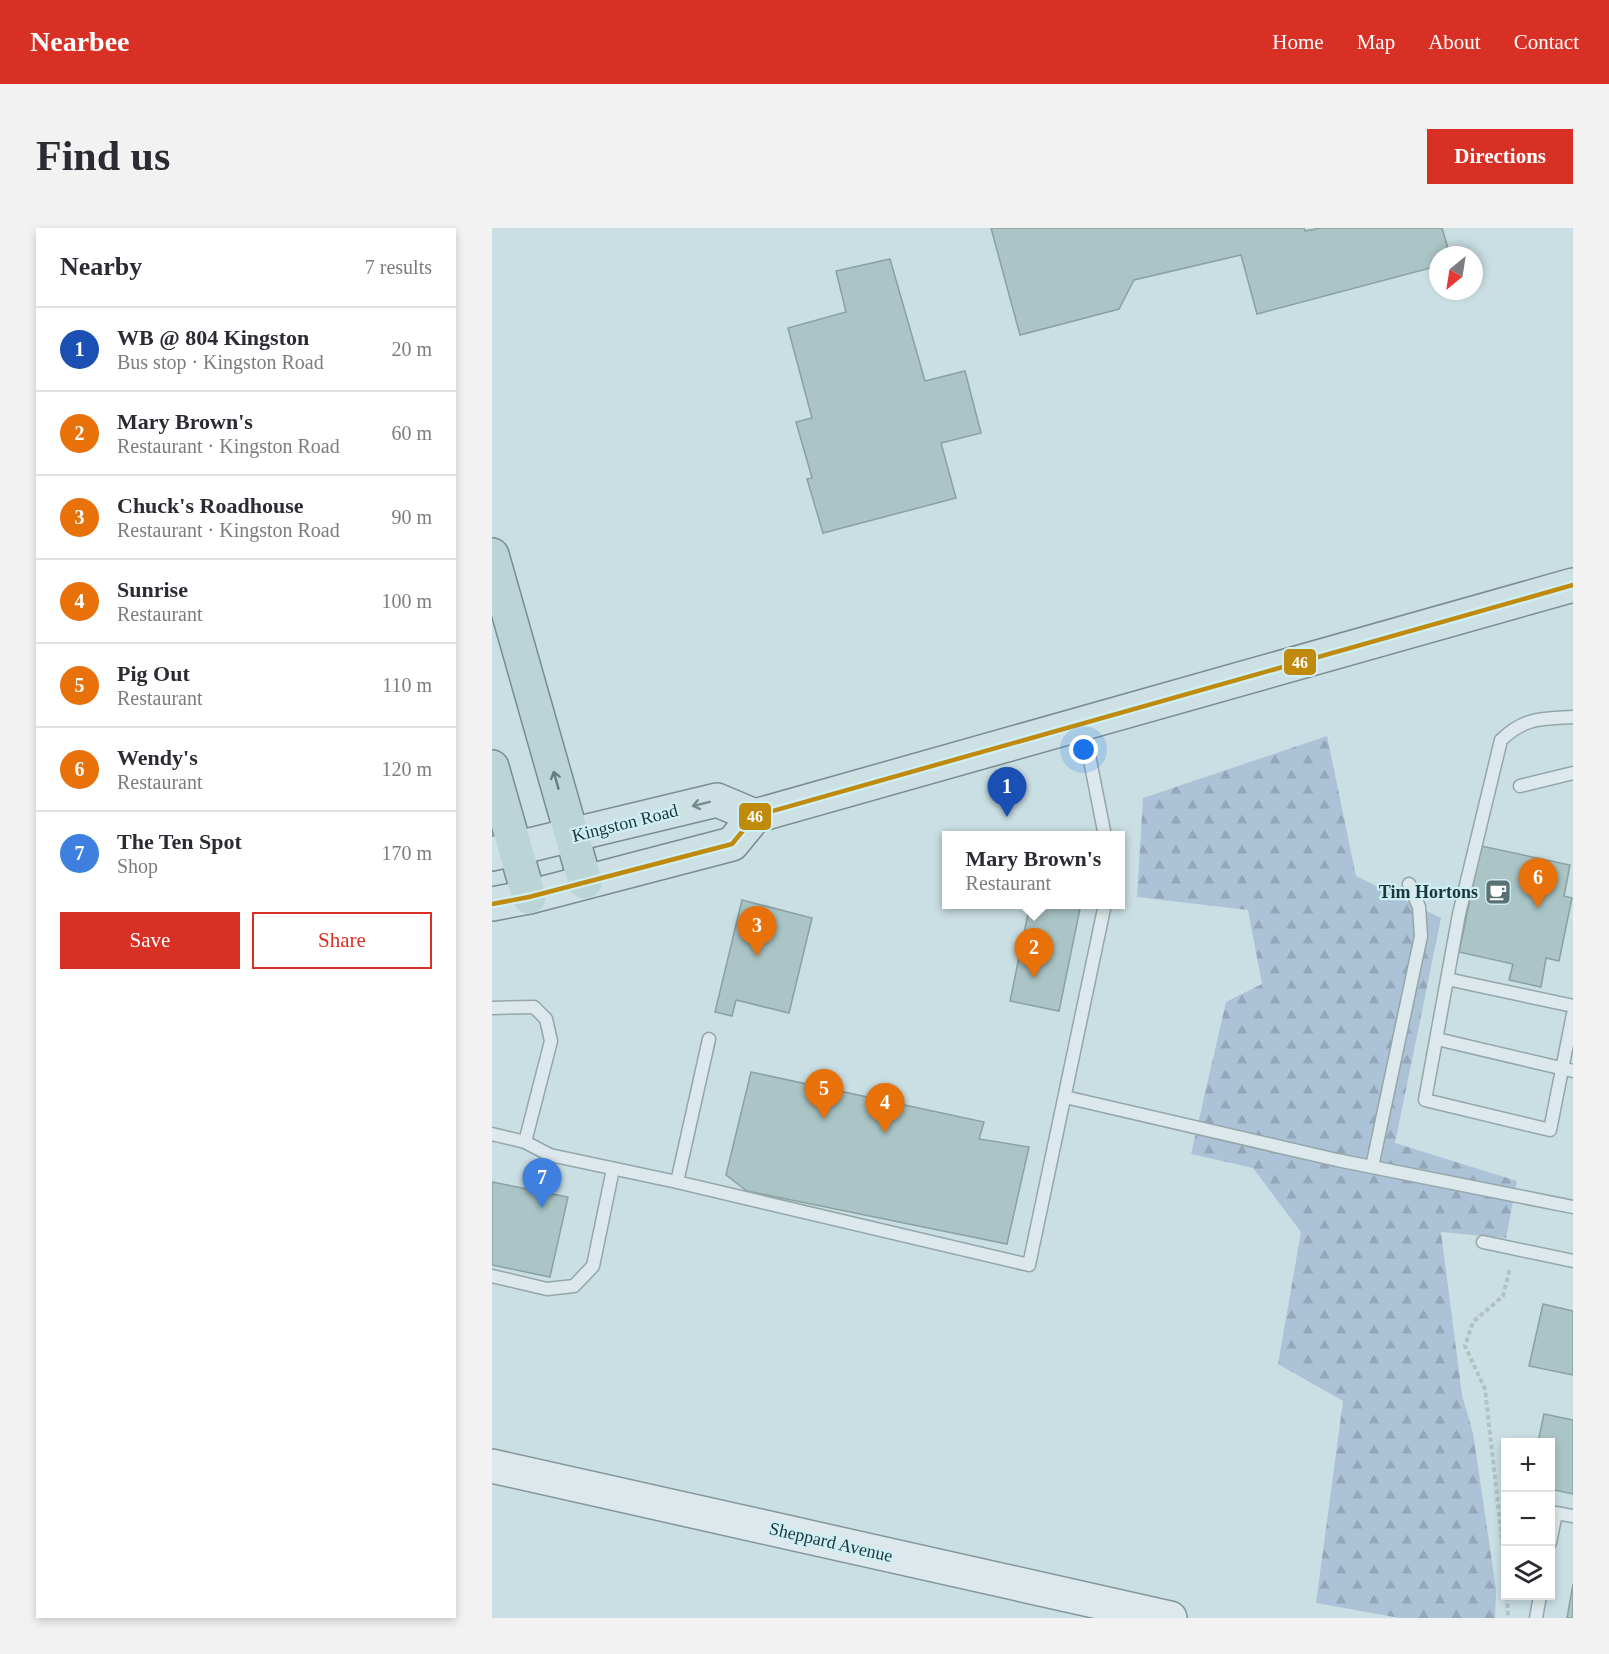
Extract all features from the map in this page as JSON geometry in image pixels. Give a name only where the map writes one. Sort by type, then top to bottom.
[{"type":"highway","points":[[492,555],[585,882]]},
{"type":"highway","points":[[492,767],[504,851],[530,897]]},
{"type":"main road","points":[[492,904],[530,897],[732,844],[755,816],[1573,585]]},
{"type":"main road","name":"Kingston Road","points":[[504,851],[717,800],[755,816]]},
{"type":"street","name":"Sheppard Avenue","points":[[492,1466],[1170,1618]]},
{"type":"lane","points":[[1573,717],[1536,719],[1514,728],[1500,741],[1459,914],[1425,1100],[1550,1130],[1568,1069],[1573,1014]]},
{"type":"lane","points":[[1083,724],[1104,831]]},
{"type":"lane","points":[[1520,786],[1573,773]]},
{"type":"lane","points":[[1372,1167],[1421,936],[1419,907],[1409,884]]},
{"type":"lane","points":[[492,1134],[525,1142],[550,1155],[677,1182],[1029,1265],[1104,909]]},
{"type":"lane","points":[[1447,979],[1573,1006]]},
{"type":"lane","points":[[492,1008],[534,1007],[546,1019],[551,1041],[525,1142]]},
{"type":"lane","points":[[677,1182],[709,1039]]},
{"type":"lane","points":[[1437,1040],[1568,1069]]},
{"type":"lane","points":[[1065,1097],[1372,1167],[1573,1207]]},
{"type":"lane","points":[[492,1276],[546,1289],[574,1286],[593,1266],[614,1169]]},
{"type":"lane","points":[[1483,1242],[1573,1261]]},
{"type":"lane","points":[[1555,1518],[1556,1512],[1573,1516]]},
{"type":"lane","points":[[1536,1618],[1539,1600]]},
{"type":"path","points":[[1503,1546],[1485,1389],[1465,1346],[1473,1322],[1503,1296],[1515,1249]]},
{"type":"path","points":[[1507,1600],[1508,1618]]},
{"type":"green space","points":[[1327,736],[1356,876],[1441,918],[1395,1143],[1517,1181],[1506,1238],[1441,1232],[1462,1395],[1473,1433],[1496,1589],[1495,1618],[1400,1618],[1316,1603],[1343,1401],[1278,1364],[1301,1232],[1253,1168],[1191,1154],[1226,1002],[1262,984],[1248,910],[1137,897],[1143,798]]},
{"type":"building","points":[[991,228],[1304,228],[1305,231],[1321,228],[1442,228],[1447,246],[1429,246],[1429,268],[1257,314],[1241,255],[1134,280],[1119,309],[1020,335]]},
{"type":"building","points":[[890,259],[925,381],[965,371],[981,433],[941,443],[956,498],[823,533],[807,479],[812,478],[796,422],[812,418],[788,328],[846,312],[836,271]]},
{"type":"building","points":[[1481,846],[1570,865],[1564,896],[1572,898],[1559,961],[1546,958],[1541,987],[1509,980],[1513,964],[1459,952]]},
{"type":"building","points":[[742,900],[812,918],[789,1013],[736,1000],[732,1016],[715,1012]]},
{"type":"building","points":[[1029,909],[1080,909],[1059,1011],[1010,1001]]},
{"type":"building","points":[[751,1072],[984,1122],[979,1139],[1029,1147],[1007,1244],[747,1191],[726,1175]]},
{"type":"building","points":[[492,1182],[568,1197],[550,1277],[492,1265]]},
{"type":"building","points":[[1543,1304],[1573,1311],[1573,1375],[1529,1366]]},
{"type":"building","points":[[1544,1414],[1573,1420],[1573,1494],[1555,1490],[1555,1438],[1539,1438]]},
{"type":"building","points":[[1573,1584],[1573,1618],[1567,1618]]},
{"type":"transit line","name":"46","points":[[492,904],[529,897],[732,844],[755,816],[1573,585]]},
{"type":"place","name":"WB @ 804 Kingston","points":[[1007,817]]},
{"type":"place","name":"Tim Hortons","points":[[1498,892]]},
{"type":"place","name":"Wendy's","points":[[1538,908]]},
{"type":"place","name":"Chuck's Roadhouse","points":[[757,956]]},
{"type":"place","name":"Mary Brown's","points":[[1034,978]]},
{"type":"place","name":"Pig Out","points":[[824,1119]]},
{"type":"place","name":"Sunrise","points":[[885,1133]]},
{"type":"place","name":"The Ten Spot","points":[[542,1208]]}]
